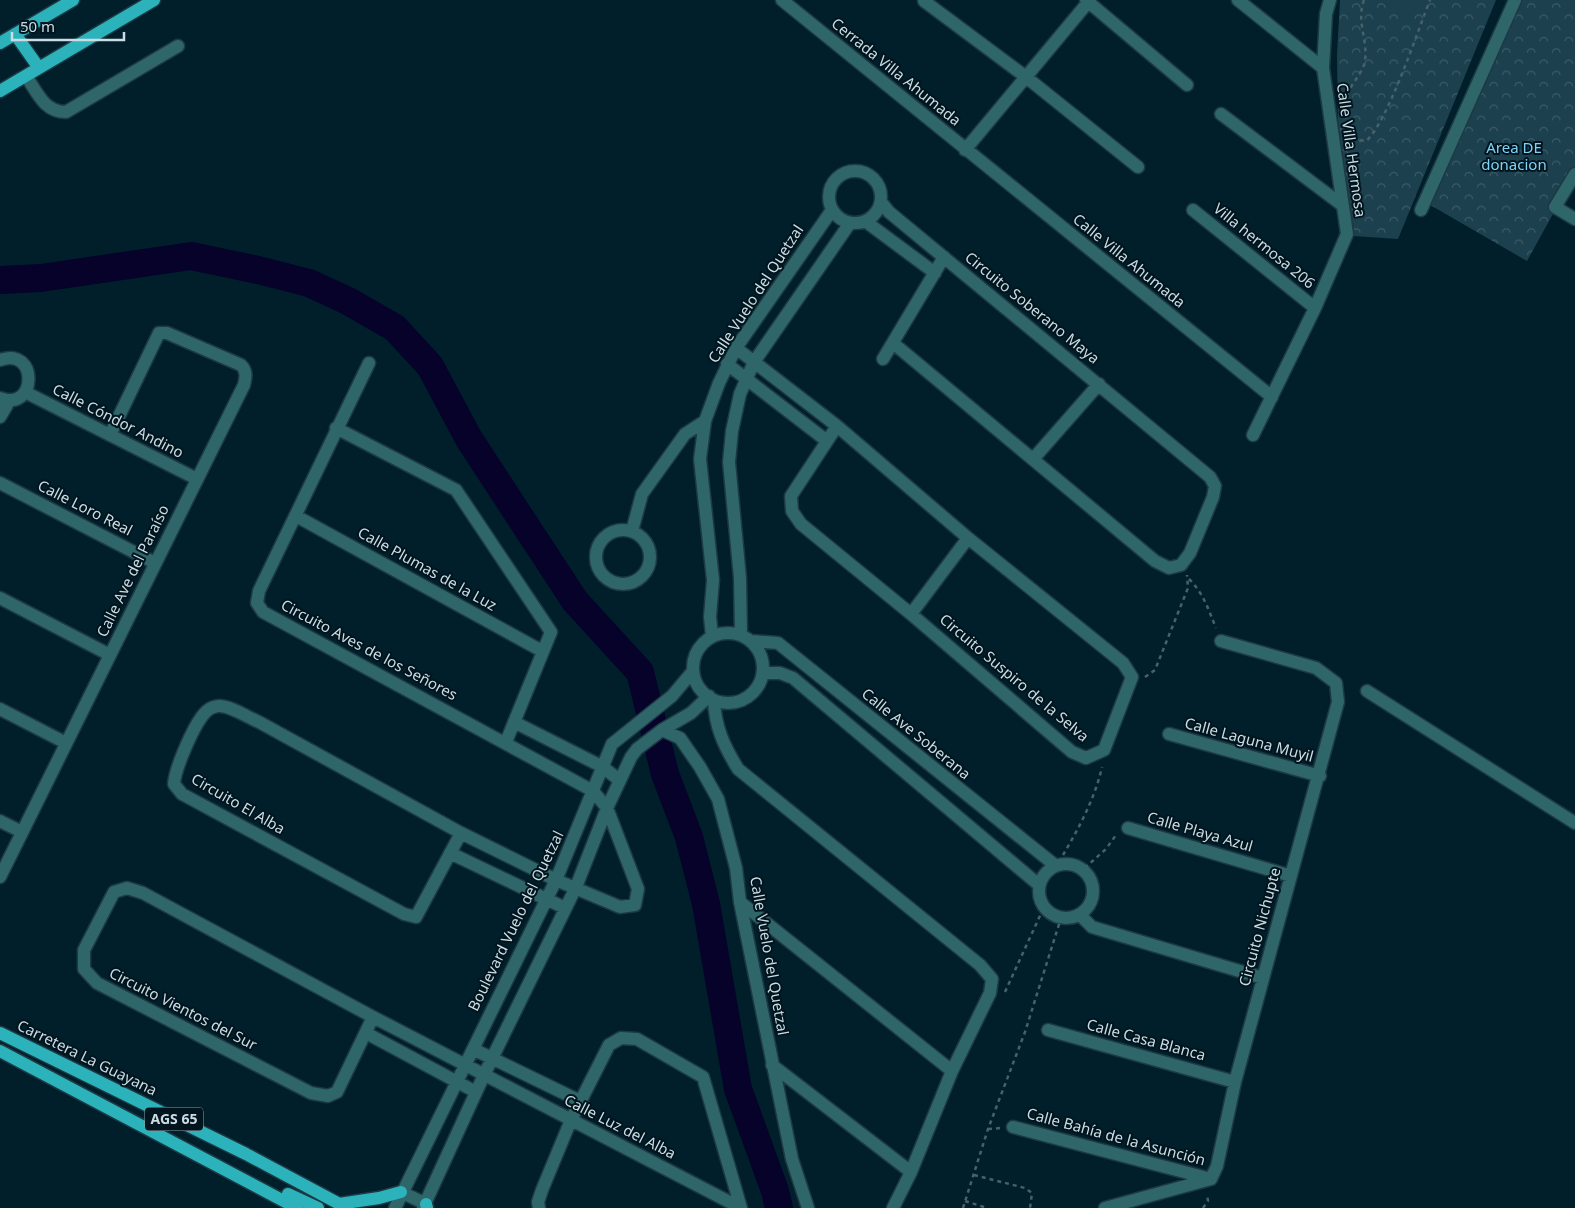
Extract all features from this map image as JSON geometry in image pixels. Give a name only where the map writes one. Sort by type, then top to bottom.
[{"type":"main road","points":[[0,43],[73,0]]},
{"type":"main road","points":[[0,91],[154,0]]},
{"type":"main road","points":[[15,34],[38,68]]},
{"type":"main road","name":"Carretera La Guayana","points":[[0,1033],[246,1154],[343,1206]]},
{"type":"main road","name":"AGS 65","points":[[0,1051],[297,1208]]},
{"type":"main road","points":[[222,1170],[244,1174],[318,1208]]},
{"type":"main road","points":[[343,1206],[401,1192]]},
{"type":"street","name":"Cerrada Villa Ahumada","points":[[782,0],[965,150]]},
{"type":"street","points":[[1238,0],[1324,68]]},
{"type":"street","name":"Calle Villa Hermosa","points":[[1253,435],[1315,308],[1347,234],[1324,68],[1326,14],[1330,0]]},
{"type":"street","points":[[1421,210],[1515,0]]},
{"type":"street","points":[[924,1],[1026,77],[1138,167]]},
{"type":"street","points":[[965,150],[1088,1],[1187,85]]},
{"type":"street","points":[[26,76],[47,106],[55,112],[66,112],[178,46]]},
{"type":"street","points":[[1221,114],[1342,205]]},
{"type":"street","name":"Calle Villa Ahumada","points":[[965,150],[1272,397]]},
{"type":"street","points":[[846,172],[862,172],[875,180],[879,187],[881,202],[872,216],[865,221],[850,223],[843,220],[832,210],[828,195],[834,181],[846,172]]},
{"type":"street","points":[[1575,174],[1556,207],[1575,218]]},
{"type":"street","name":"Circuito Soberano Maya","points":[[881,202],[944,257],[1210,477],[1215,486],[1213,497],[1190,553],[1181,565]]},
{"type":"street","name":"Calle Vuelo del Quetzal","points":[[712,636],[710,617],[714,580],[700,459],[705,421],[727,364],[736,348],[832,210]]},
{"type":"street","name":"Villa hermosa 206","points":[[1193,210],[1315,308]]},
{"type":"street","points":[[865,221],[935,273]]},
{"type":"street","points":[[746,638],[729,462],[732,430],[746,378],[754,362],[850,223]]},
{"type":"street","name":"Circuito Soberano Maya","points":[[883,359],[944,257]]},
{"type":"street","name":"Calle Ave del Paraíso","points":[[0,877],[244,385],[245,368],[167,333],[159,333],[110,435]]},
{"type":"street","points":[[893,342],[1155,561],[1169,568],[1181,565]]},
{"type":"street","points":[[736,348],[838,426],[968,538],[1123,663],[1132,676]]},
{"type":"street","points":[[0,360],[12,358],[25,365],[30,379],[25,392],[5,399],[0,417]]},
{"type":"street","name":"Circuito Aves de los Señores","points":[[368,363],[259,591],[257,603],[263,612],[506,742],[593,791]]},
{"type":"street","points":[[727,364],[827,441]]},
{"type":"street","name":"Circuito Soberano Maya","points":[[1034,458],[1099,384]]},
{"type":"street","name":"Calle Cóndor Andino","points":[[25,392],[197,480]]},
{"type":"street","points":[[632,531],[642,494],[685,434],[705,421]]},
{"type":"street","name":"Circuito Suspiro de la Selva","points":[[838,426],[792,496],[792,511],[801,524],[911,614],[1072,752],[1086,758],[1104,750],[1132,676]]},
{"type":"street","points":[[336,428],[456,490],[550,632],[506,742]]},
{"type":"street","name":"Calle Loro Real","points":[[0,483],[155,563]]},
{"type":"street","name":"Calle Plumas de la Luz","points":[[296,516],[542,651]]},
{"type":"street","points":[[616,530],[632,531],[640,536],[649,550],[647,568],[640,578],[632,582],[615,583],[607,579],[596,563],[598,545],[608,534],[616,530]]},
{"type":"street","points":[[911,614],[968,538]]},
{"type":"street","points":[[0,598],[110,655]]},
{"type":"street","points":[[401,1192],[425,1207],[484,1075],[576,887],[619,780],[637,749],[711,698],[733,703],[744,699],[754,692],[763,673],[763,661],[759,650],[746,638],[724,633],[712,636],[700,646],[695,657],[693,670],[696,682],[711,698],[722,743],[738,770],[980,965],[992,979],[990,993],[952,1071],[911,1172],[892,1208]]},
{"type":"street","name":"Calle Ave Soberana","points":[[746,638],[778,643],[1056,866]]},
{"type":"street","name":"Circuito Nichupte","points":[[1211,1178],[1218,1166],[1236,1082],[1262,978],[1320,776],[1338,702],[1336,683],[1316,668],[1222,641]]},
{"type":"street","name":"Boulevard Vuelo del Quetzal","points":[[395,1208],[401,1192],[457,1082],[545,898],[556,880],[612,744],[672,696],[693,670]]},
{"type":"street","points":[[763,673],[780,673],[793,678],[1039,885]]},
{"type":"street","points":[[1367,691],[1575,823]]},
{"type":"street","name":"Circuito El Alba","points":[[461,833],[416,917],[404,914],[182,794],[174,784],[175,774],[200,719],[208,709],[219,706],[259,722],[461,833],[556,880],[620,907],[635,905],[638,889],[607,808]]},
{"type":"street","points":[[0,709],[66,743]]},
{"type":"street","points":[[514,722],[603,767],[619,780]]},
{"type":"street","name":"Calle Vuelo del Quetzal","points":[[662,730],[680,738],[700,767],[718,799],[736,868],[740,902],[792,1159],[808,1208]]},
{"type":"street","name":"Calle Laguna Muyil","points":[[1170,734],[1320,776]]},
{"type":"street","points":[[593,791],[607,808]]},
{"type":"street","points":[[0,821],[22,832]]},
{"type":"street","name":"Calle Playa Azul","points":[[1128,828],[1291,876]]},
{"type":"street","points":[[450,853],[565,908]]},
{"type":"street","points":[[1056,866],[1076,866],[1085,871],[1094,889],[1088,908],[1080,915],[1061,918],[1051,914],[1044,907],[1039,896],[1039,885],[1045,873],[1056,866]]},
{"type":"street","name":"Circuito Vientos del Sur","points":[[374,1017],[337,1092],[328,1096],[311,1093],[97,983],[84,969],[84,950],[114,892],[126,888],[143,893],[465,1064]]},
{"type":"street","points":[[740,902],[952,1071]]},
{"type":"street","points":[[1080,915],[1092,927],[1262,978]]},
{"type":"street","name":"Calle Casa Blanca","points":[[1048,1030],[1236,1082]]},
{"type":"street","points":[[366,1033],[476,1092]]},
{"type":"street","points":[[539,1208],[538,1202],[542,1190],[572,1120],[609,1044],[621,1038],[637,1039],[703,1077],[741,1208]]},
{"type":"street","name":"Calle Luz del Alba","points":[[473,1048],[582,1102]]},
{"type":"street","name":"Calle Luz del Alba","points":[[465,1064],[741,1208]]},
{"type":"street","points":[[772,1065],[911,1172]]},
{"type":"street","name":"Calle Bahía de la Asunción","points":[[1013,1127],[1211,1178]]},
{"type":"street","points":[[1105,1208],[1196,1185],[1211,1178]]},
{"type":"path","points":[[1364,0],[1361,8],[1360,26],[1365,62],[1346,97],[1346,110],[1349,133],[1358,140],[1366,141],[1374,134],[1387,107],[1430,0]]},
{"type":"path","points":[[1181,565],[1189,578],[1200,589],[1208,604],[1222,641]]},
{"type":"path","points":[[1132,676],[1147,677],[1155,670],[1188,588],[1189,578]]},
{"type":"path","points":[[1056,866],[1072,840],[1097,786],[1104,750]]},
{"type":"path","points":[[1076,866],[1087,866],[1106,849],[1116,835],[1128,828]]},
{"type":"path","points":[[990,993],[1000,996],[1009,987],[1044,907]]},
{"type":"path","points":[[963,1208],[988,1129],[1025,1032],[1061,918]]},
{"type":"path","points":[[974,1175],[1025,1188],[1032,1193],[1030,1208]]},
{"type":"path","points":[[965,1201],[987,1208]]},
{"type":"green space","points":[[1340,0],[1496,0],[1398,239],[1354,236],[1338,124],[1337,55]]},
{"type":"green space","points":[[1376,0],[1418,0],[1412,14]]},
{"type":"green space","name":"Area DE donacion","points":[[1522,0],[1575,0],[1575,174],[1527,261],[1425,202]]},
{"type":"waterway","points":[[0,280],[41,278],[191,256],[309,283],[348,301],[395,328],[430,366],[469,439],[575,601],[640,672],[665,774],[689,837],[706,904],[738,1089],[775,1191],[779,1208]]}]
